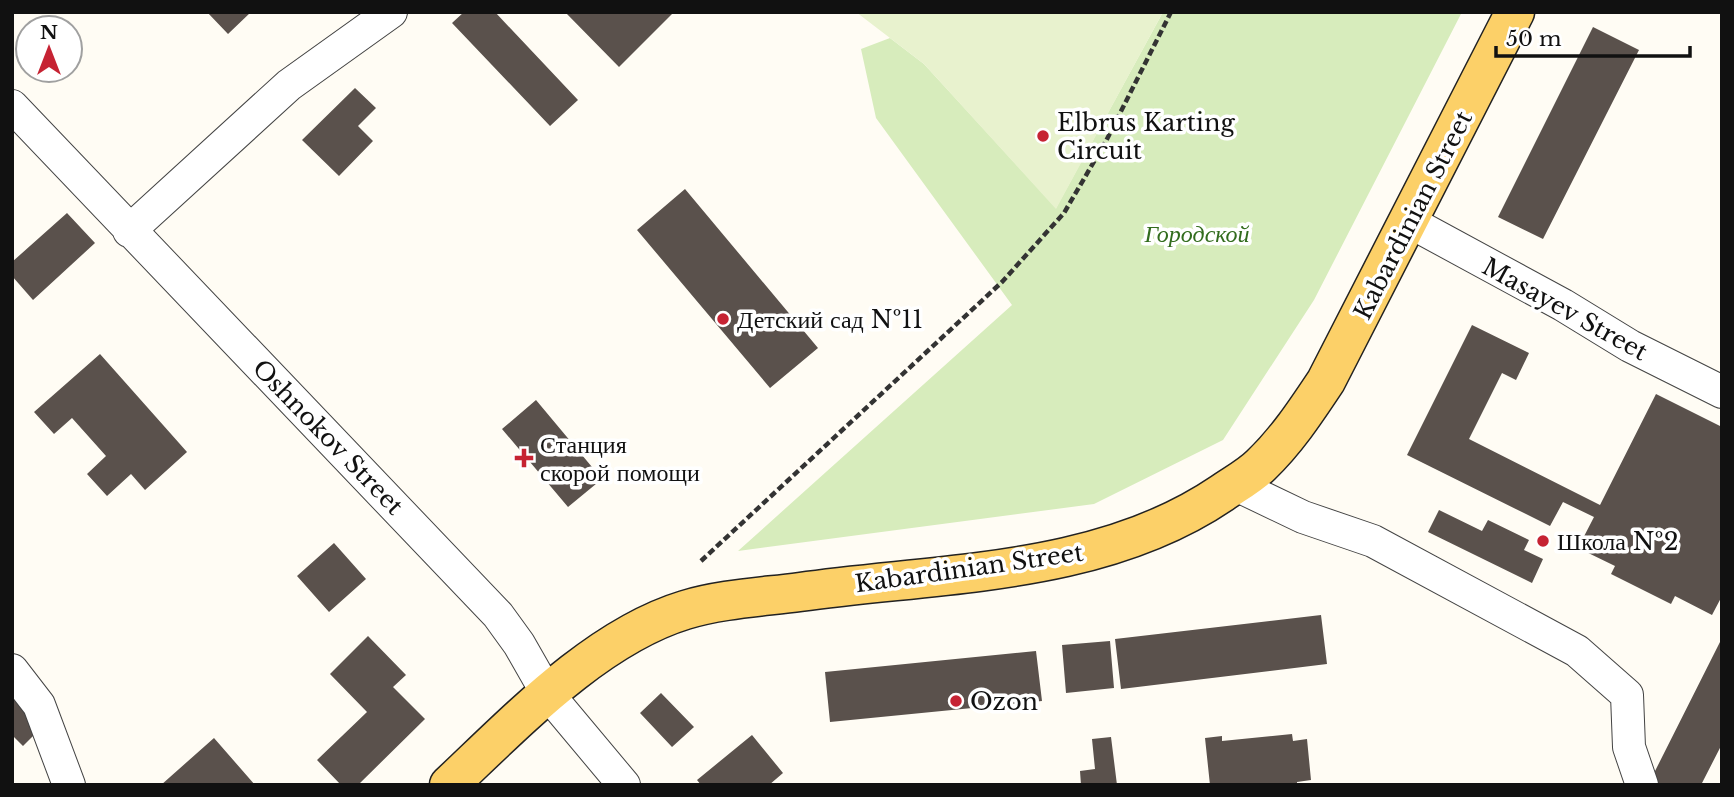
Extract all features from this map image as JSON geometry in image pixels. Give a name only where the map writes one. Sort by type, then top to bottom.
[{"type":"main road","name":"Kabardinian Street","points":[[449,785],[547,692],[606,650],[685,610],[876,581],[1055,560],[1102,549],[1192,513],[1259,467],[1280,445],[1319,391],[1410,222],[1516,12]]},
{"type":"street","points":[[129,231],[289,85],[391,12]]},
{"type":"street","name":"Oshnokov Street","points":[[12,106],[498,615],[519,644],[547,692],[624,785]]},
{"type":"street","name":"Masayev Street","points":[[1410,222],[1563,305],[1630,346],[1722,392]]},
{"type":"street","points":[[1234,484],[1303,517],[1373,541],[1577,651],[1627,695],[1629,747],[1642,785]]},
{"type":"street","points":[[12,670],[39,705],[68,785]]},
{"type":"path","points":[[701,561],[1002,282],[1064,213],[1106,141],[1171,12]]},
{"type":"green space","name":"Elbrus Karting Circuit","points":[[856,12],[1163,12],[1056,209],[924,64]]},
{"type":"green space","name":"Городской","points":[[1163,12],[1462,12],[1314,300],[1223,440],[1094,504],[738,551],[1012,305],[876,118],[861,49],[890,38],[924,64],[1056,208]]},
{"type":"building","points":[[207,12],[251,12],[228,34]]},
{"type":"building","points":[[464,12],[495,12],[578,100],[550,126],[452,23]]},
{"type":"building","points":[[565,12],[674,12],[619,67]]},
{"type":"building","points":[[1593,27],[1639,50],[1543,239],[1498,217]]},
{"type":"building","points":[[355,88],[376,108],[358,126],[373,141],[339,176],[302,140]]},
{"type":"building","points":[[685,189],[818,348],[770,388],[637,230]]},
{"type":"building","points":[[67,213],[95,243],[33,300],[12,276],[12,262]]},
{"type":"building","points":[[1472,325],[1529,353],[1516,380],[1502,373],[1469,439],[1600,505],[1656,394],[1722,427],[1722,596],[1712,615],[1675,596],[1671,604],[1611,574],[1615,566],[1578,548],[1594,517],[1563,502],[1550,526],[1407,455]]},
{"type":"building","points":[[100,354],[187,452],[145,490],[131,474],[107,496],[87,474],[106,456],[72,418],[54,434],[34,412]]},
{"type":"building","points":[[536,400],[602,479],[568,507],[502,429]]},
{"type":"building","points":[[1439,510],[1482,531],[1488,520],[1529,540],[1524,550],[1543,559],[1532,583],[1428,532]]},
{"type":"building","points":[[334,543],[366,579],[329,612],[297,576]]},
{"type":"building","points":[[1321,615],[1327,664],[1121,689],[1115,639]]},
{"type":"building","points":[[368,636],[406,675],[393,687],[425,719],[358,785],[341,785],[317,760],[367,712],[330,674]]},
{"type":"building","points":[[1722,638],[1722,744],[1701,785],[1652,785],[1649,783]]},
{"type":"building","points":[[1110,641],[1114,688],[1066,693],[1062,645]]},
{"type":"building","points":[[1036,651],[1042,701],[830,722],[825,672]]},
{"type":"building","points":[[661,693],[694,727],[672,747],[640,713]]},
{"type":"building","points":[[12,696],[42,727],[23,746],[12,735]]},
{"type":"building","points":[[1292,734],[1293,741],[1307,739],[1311,780],[1297,782],[1297,785],[1210,785],[1205,738],[1222,736],[1222,741]]},
{"type":"building","points":[[752,735],[783,773],[769,785],[701,785],[697,780]]},
{"type":"building","points":[[1111,737],[1117,785],[1081,785],[1080,771],[1095,769],[1092,739]]},
{"type":"building","points":[[214,738],[255,785],[161,785]]},
{"type":"place","name":"Elbrus Karting Circuit","points":[[1043,136]]},
{"type":"place","name":"Детский сад №11","points":[[723,319]]},
{"type":"place","name":"Станция скорой помощи","points":[[524,458]]},
{"type":"place","name":"Школа №2","points":[[1543,541]]},
{"type":"place","name":"Ozon","points":[[956,701]]}]
